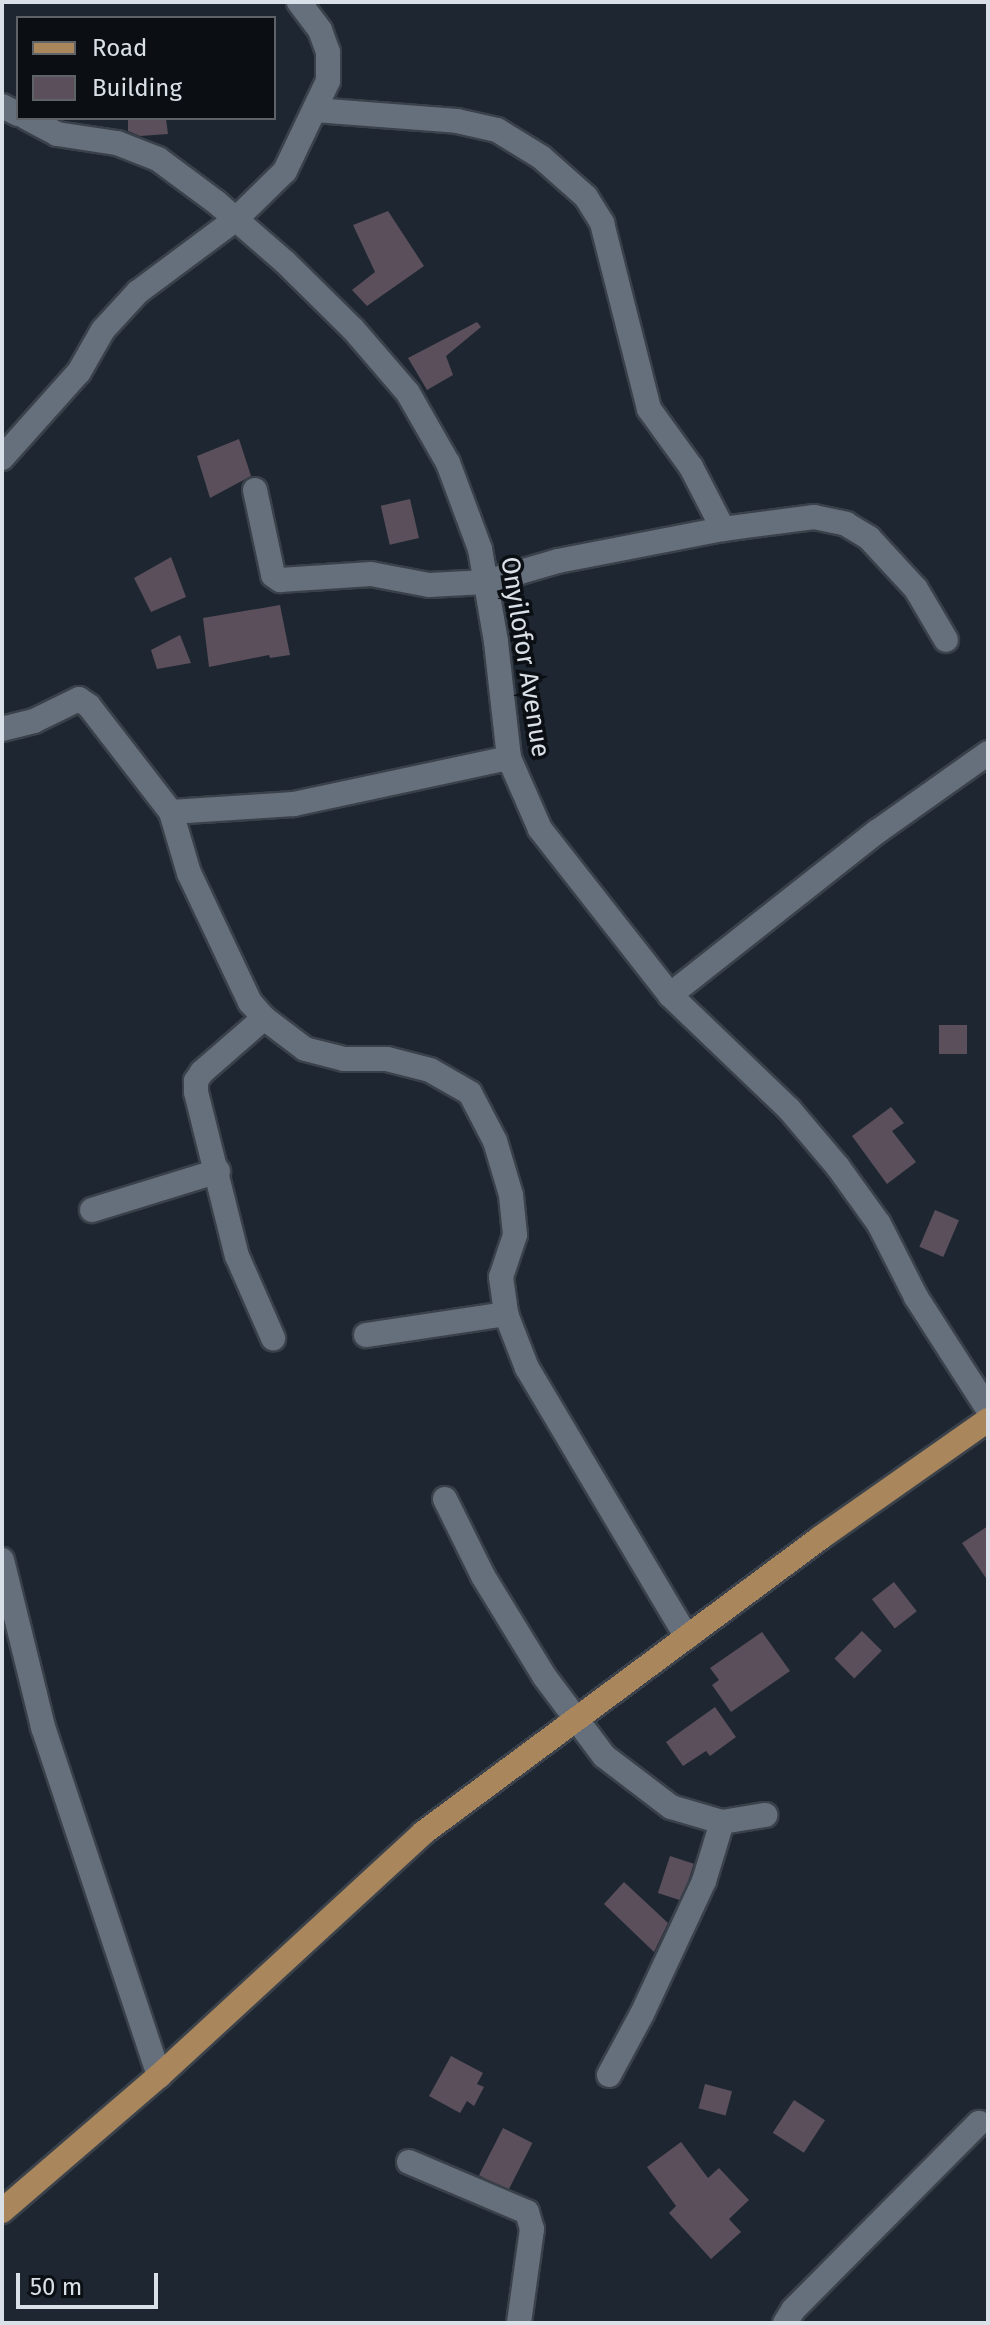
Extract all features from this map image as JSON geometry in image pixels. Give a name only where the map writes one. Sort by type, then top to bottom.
[{"type":"main road","points":[[2,2211],[159,2076],[423,1833],[687,1637],[988,1420]]},
{"type":"street","points":[[2,458],[79,372],[103,330],[138,292],[236,219],[285,171],[328,81],[328,52],[320,30],[299,2]]},
{"type":"street","points":[[315,110],[457,121],[497,130],[541,157],[586,197],[602,223],[649,409],[691,467],[723,529]]},
{"type":"street","name":"Onyilofor Avenue","points":[[31,120],[57,134],[117,143],[158,159],[236,219],[353,329],[408,393],[448,463],[480,549],[509,758],[540,829],[670,995],[789,1109],[838,1167],[879,1224],[916,1297],[988,1409]]},
{"type":"street","points":[[255,490],[273,575],[280,580],[371,574],[429,585],[486,582],[558,561],[723,529],[814,517],[846,524],[869,538],[916,589],[946,640]]},
{"type":"street","points":[[2,729],[34,721],[79,699],[171,812],[189,873],[250,1002],[264,1018],[305,1049],[344,1059],[387,1059],[430,1070],[470,1093],[495,1141],[511,1195],[515,1235],[501,1277],[506,1314],[527,1368],[564,1436],[687,1637]]},
{"type":"street","points":[[670,995],[878,831],[988,753]]},
{"type":"street","points":[[171,812],[294,804],[509,758]]},
{"type":"street","points":[[264,1018],[196,1081],[237,1256],[273,1338]]},
{"type":"street","points":[[92,1210],[218,1171]]},
{"type":"street","points":[[366,1335],[506,1314]]},
{"type":"street","points":[[445,1499],[483,1576],[536,1664],[604,1756],[671,1807],[722,1822],[765,1815]]},
{"type":"street","points":[[2,1560],[43,1727],[159,2076]]},
{"type":"street","points":[[609,2075],[642,2014],[704,1881],[722,1822]]},
{"type":"street","points":[[785,2323],[793,2310],[979,2123]]},
{"type":"street","points":[[409,2162],[527,2212],[532,2229],[519,2323]]},
{"type":"building","points":[[128,120],[166,120],[168,134],[140,136],[128,131]]},
{"type":"building","points":[[388,211],[424,266],[367,306],[352,290],[375,272],[353,225]]},
{"type":"building","points":[[477,322],[481,327],[446,356],[453,375],[427,390],[408,358]]},
{"type":"building","points":[[239,439],[251,476],[210,498],[197,456]]},
{"type":"building","points":[[410,499],[419,538],[390,545],[381,506]]},
{"type":"building","points":[[171,557],[186,597],[151,612],[134,578]]},
{"type":"building","points":[[280,605],[290,655],[270,658],[269,655],[209,667],[203,618]]},
{"type":"building","points":[[180,635],[191,663],[157,669],[151,650]]},
{"type":"building","points":[[939,1025],[967,1025],[967,1054],[939,1054]]},
{"type":"building","points":[[891,1107],[904,1123],[892,1131],[916,1162],[887,1184],[852,1136]]},
{"type":"building","points":[[935,1210],[959,1220],[943,1257],[919,1247]]},
{"type":"building","points":[[988,1526],[988,1581],[962,1543]]},
{"type":"building","points":[[894,1582],[917,1611],[895,1628],[872,1599]]},
{"type":"building","points":[[862,1631],[882,1651],[854,1678],[834,1659]]},
{"type":"building","points":[[762,1632],[790,1671],[731,1712],[712,1685],[719,1680],[710,1668]]},
{"type":"building","points":[[715,1707],[736,1737],[710,1756],[706,1751],[683,1766],[666,1742]]},
{"type":"building","points":[[670,1856],[694,1864],[682,1901],[658,1893]]},
{"type":"building","points":[[624,1882],[668,1923],[654,1952],[604,1904]]},
{"type":"building","points":[[451,2056],[483,2073],[477,2084],[484,2087],[474,2106],[467,2101],[460,2113],[429,2096]]},
{"type":"building","points":[[705,2084],[732,2091],[726,2115],[699,2108]]},
{"type":"building","points":[[794,2100],[825,2120],[804,2153],[773,2133]]},
{"type":"building","points":[[503,2128],[532,2143],[508,2190],[479,2175]]},
{"type":"building","points":[[681,2142],[708,2178],[719,2168],[749,2200],[729,2219],[741,2232],[711,2259],[669,2213],[676,2206],[647,2167]]}]
